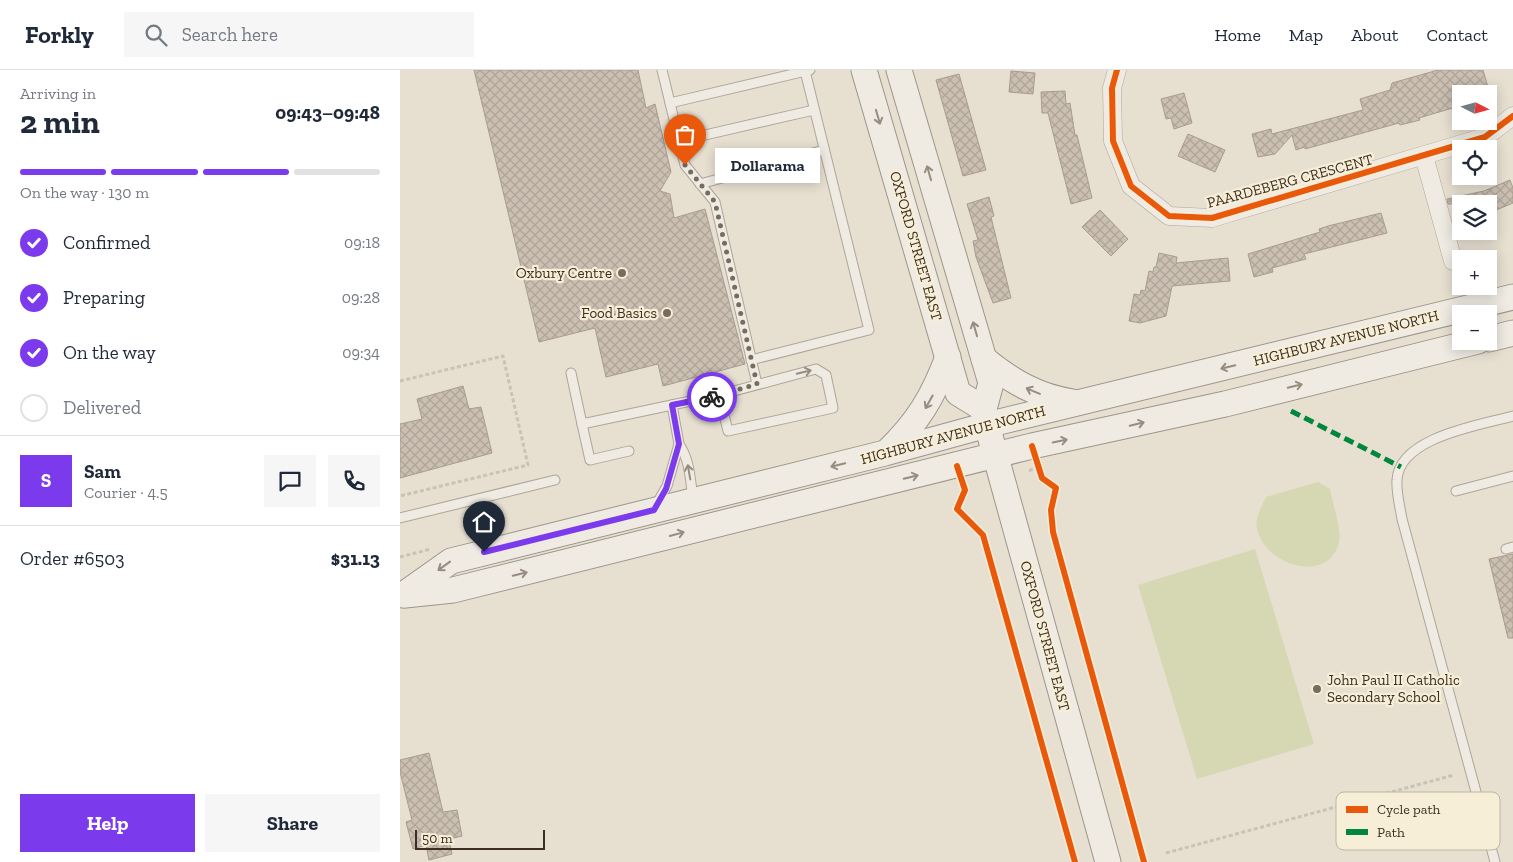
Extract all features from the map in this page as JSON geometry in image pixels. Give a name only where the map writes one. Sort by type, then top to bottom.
[{"type":"main road","name":"OXFORD STREET EAST","points":[[864,70],[958,394],[985,417],[1108,862]]},
{"type":"main road","points":[[899,70],[992,383],[985,417]]},
{"type":"main road","name":"HIGHBURY AVENUE NORTH","points":[[402,596],[451,561],[885,453],[985,417],[1080,403],[1513,297]]},
{"type":"main road","points":[[1497,337],[1513,333]]},
{"type":"main road","name":"HIGHBURY AVENUE NORTH","points":[[402,596],[453,590],[996,457],[1032,446],[1225,404],[1452,347]]},
{"type":"main road","points":[[885,453],[908,432],[924,411],[948,357]]},
{"type":"main road","points":[[984,360],[1007,377],[1030,390],[1054,399],[1080,403]]},
{"type":"street","name":"PAARDEBERG CRESCENT","points":[[1117,70],[1112,88],[1113,141],[1131,186],[1169,216],[1212,218],[1485,137],[1513,116]]},
{"type":"street","points":[[1424,156],[1452,254]]},
{"type":"lane","points":[[662,70],[685,165],[715,202],[757,384]]},
{"type":"lane","points":[[670,103],[808,71],[814,110],[868,330],[751,360]]},
{"type":"lane","points":[[679,141],[814,110]]},
{"type":"lane","points":[[700,184],[824,150]]},
{"type":"lane","points":[[582,424],[719,395],[816,369],[826,375],[833,408],[728,431],[719,395]]},
{"type":"lane","points":[[571,373],[590,460],[629,451]]},
{"type":"lane","points":[[672,405],[679,444],[685,454],[689,469],[693,501]]},
{"type":"lane","points":[[1476,792],[1402,519],[1397,480],[1401,467],[1409,454],[1439,436],[1513,416]]},
{"type":"lane","points":[[654,510],[666,489],[679,444]]},
{"type":"lane","points":[[1456,491],[1513,476]]},
{"type":"lane","points":[[400,518],[555,480]]},
{"type":"path","points":[[400,381],[503,356],[528,465],[400,496]]},
{"type":"path","points":[[1032,446],[1040,473]]},
{"type":"path","points":[[958,466],[966,491]]},
{"type":"path","points":[[1391,792],[1454,775]]},
{"type":"path","points":[[1166,853],[1336,807]]},
{"type":"green space","points":[[1318,482],[1330,489],[1338,524],[1339,542],[1333,555],[1323,563],[1311,567],[1297,566],[1284,561],[1272,553],[1262,542],[1256,525],[1257,516],[1266,497]]},
{"type":"green space","points":[[1255,549],[1314,744],[1197,779],[1138,585]]},
{"type":"building","name":"Oxbury Centre","points":[[474,70],[638,70],[646,108],[655,104],[671,172],[660,191],[670,194],[674,218],[705,209],[745,364],[663,386],[658,364],[606,377],[595,328],[539,342]]},
{"type":"building","points":[[1438,70],[1483,70],[1487,85],[1452,85],[1452,108],[1419,118],[1420,120],[1400,125],[1399,123],[1305,149],[1305,147],[1296,150],[1292,135],[1275,154],[1258,157],[1252,134],[1271,129],[1272,134],[1363,110],[1360,99],[1390,90],[1392,83]]},
{"type":"building","points":[[1011,71],[1035,73],[1033,94],[1009,92]]},
{"type":"building","points":[[959,74],[986,170],[963,176],[936,80]]},
{"type":"building","points":[[1065,91],[1066,104],[1070,103],[1075,135],[1077,135],[1092,198],[1071,204],[1048,113],[1042,113],[1041,92]]},
{"type":"building","points":[[1184,93],[1192,123],[1174,129],[1171,118],[1166,119],[1161,99]]},
{"type":"building","points":[[1188,134],[1225,150],[1215,172],[1178,156]]},
{"type":"building","points":[[1510,180],[1513,188],[1513,203],[1497,210],[1497,195],[1466,195],[1484,191]]},
{"type":"building","points":[[989,197],[994,216],[991,217],[1011,298],[993,303],[976,257],[973,241],[978,240],[967,204]]},
{"type":"building","points":[[1452,198],[1452,204],[1448,204],[1447,199]]},
{"type":"building","points":[[1100,210],[1128,239],[1111,256],[1082,227]]},
{"type":"building","points":[[1381,213],[1387,233],[1304,254],[1306,259],[1272,268],[1273,272],[1254,277],[1248,254],[1320,232],[1319,229],[1328,226]]},
{"type":"building","points":[[1159,253],[1177,257],[1176,263],[1228,258],[1230,281],[1172,286],[1166,316],[1140,323],[1129,321],[1134,294],[1140,295],[1141,290],[1145,291],[1149,271],[1153,272],[1154,267],[1156,267]]},
{"type":"building","points":[[463,386],[469,409],[481,407],[492,453],[400,478],[400,424],[422,419],[417,399]]},
{"type":"building","points":[[1513,554],[1513,638],[1508,638],[1489,559]]},
{"type":"building","points":[[429,753],[443,812],[457,810],[462,836],[449,839],[452,854],[429,860],[426,845],[413,849],[406,822],[412,820],[400,772],[400,760]]},
{"type":"marked path","points":[[1291,411],[1401,467]]},
{"type":"cycle path","points":[[1117,70],[1112,88],[1113,141],[1131,186],[1169,216],[1212,218],[1485,137],[1513,116]]},
{"type":"cycle path","points":[[1032,446],[1042,478],[1056,488],[1051,510],[1053,532],[1144,862]]},
{"type":"cycle path","points":[[957,466],[965,490],[957,509],[983,535],[1075,862]]},
{"type":"way so far","points":[[685,165],[715,202],[757,384],[712,397]]},
{"type":"place","name":"Dollarama","points":[[685,165]]},
{"type":"place","name":"Oxbury Centre","points":[[622,273]]},
{"type":"place","name":"Food Basics","points":[[667,313]]},
{"type":"place","name":"John Paul II Catholic Secondary School","points":[[1317,689]]},
{"type":"route","points":[[484,552],[654,510],[666,489],[679,444],[672,405],[712,397]]}]
